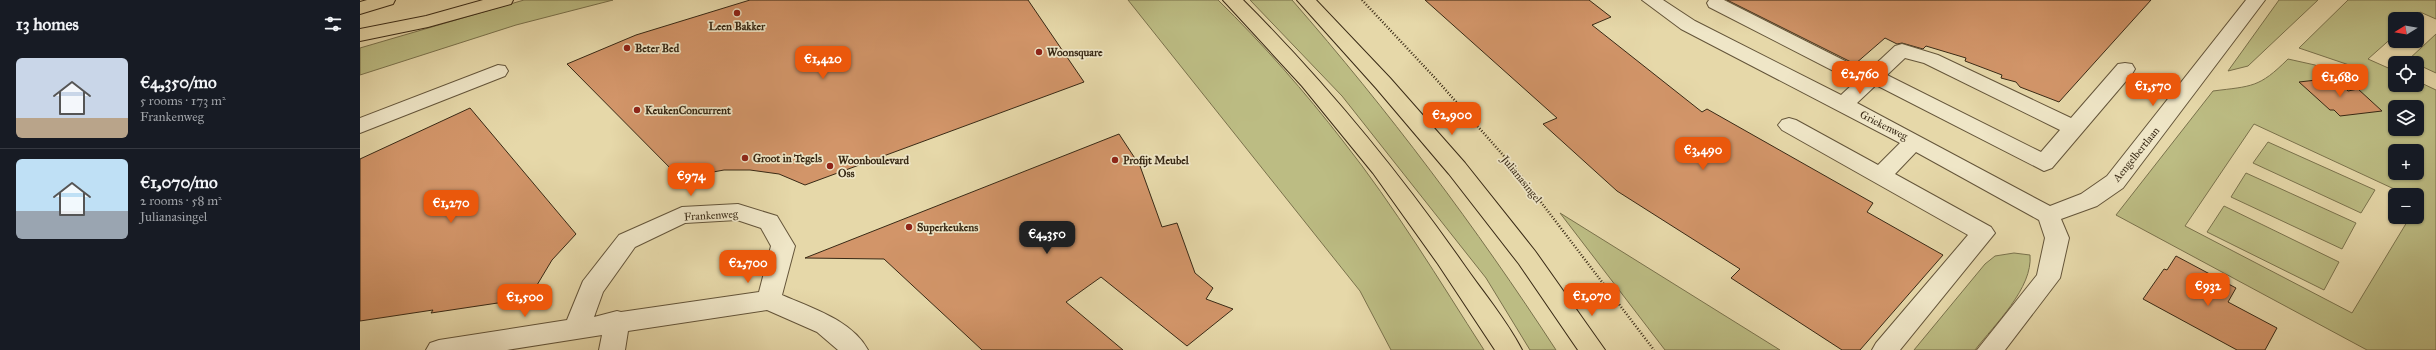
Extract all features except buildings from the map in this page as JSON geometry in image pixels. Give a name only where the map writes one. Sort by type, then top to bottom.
[{"type":"main road","points":[[360,8],[386,0]]},
{"type":"main road","points":[[360,30],[449,0]]},
{"type":"main road","points":[[360,35],[428,21],[504,0]]},
{"type":"main road","points":[[1232,0],[1278,44],[1359,140],[1438,243],[1509,350]]},
{"type":"main road","points":[[1306,0],[1416,119],[1483,200],[1561,304],[1592,350]]},
{"type":"street","name":"Aengelbertlaan","points":[[2048,215],[2089,200],[2115,182],[2256,0]]},
{"type":"street","name":"Griekenweg","points":[[1656,1],[1688,25],[1914,141],[2048,215]]},
{"type":"street","points":[[1716,3],[2044,163],[2125,69]]},
{"type":"street","points":[[1843,105],[1902,50],[1931,59],[2074,128]]},
{"type":"street","points":[[360,126],[498,72]]},
{"type":"street","points":[[1789,125],[1983,233],[1885,350]]},
{"type":"street","points":[[1880,176],[1914,141]]},
{"type":"street","name":"Frankenweg","points":[[577,328],[592,288],[627,241],[682,215],[738,212],[769,222],[782,246],[769,300]]},
{"type":"street","points":[[1990,350],[2048,278],[2057,238],[2048,215]]},
{"type":"street","points":[[440,350],[769,300],[826,325],[855,350]]},
{"type":"street","points":[[612,350],[617,322]]},
{"type":"path","name":"Julianasingel","points":[[1362,0],[1436,79],[1518,172],[1654,350]]},
{"type":"green space","points":[[524,0],[613,0],[516,25],[360,75],[360,48]]},
{"type":"green space","points":[[1128,0],[1218,0],[1299,86],[1362,166],[1416,244],[1484,350],[1391,350],[1360,291]]},
{"type":"green space","points":[[1250,0],[1292,0],[1397,127],[1430,170],[1463,214],[1526,304],[1556,350],[1530,350],[1486,278],[1342,96]]},
{"type":"green space","points":[[2279,0],[2318,0],[2248,66],[2228,71]]},
{"type":"green space","points":[[2348,0],[2436,0],[2436,19],[2424,14],[2424,12],[2388,12],[2388,41],[2368,59],[2388,68],[2388,92],[2424,92],[2424,84],[2436,90],[2436,350],[2367,350],[2116,215],[2213,91],[2237,88],[2262,81],[2270,76],[2288,59],[2315,65],[2346,79],[2358,68],[2299,48]],"holes":[[[2254,124],[2392,188],[2424,188],[2424,224],[2406,224],[2352,313],[2185,226]]]},
{"type":"green space","points":[[2436,34],[2436,73],[2424,67],[2424,56],[2412,56],[2421,48],[2424,48],[2424,45]]},
{"type":"green space","points":[[2268,142],[2375,190],[2361,213],[2253,163]]},
{"type":"green space","points":[[2246,173],[2356,223],[2342,249],[2231,197]]},
{"type":"green space","points":[[2224,206],[2339,262],[2324,290],[2207,232]]},
{"type":"green space","points":[[1560,213],[1780,350],[1665,350]]},
{"type":"green space","points":[[2014,253],[2030,255],[2029,267],[2025,280],[2011,305],[1975,350],[1914,350],[1985,264],[1995,256]]},
{"type":"place","name":"Leen Bakker","points":[[737,13]]},
{"type":"place","name":"Beter Bed","points":[[627,48]]},
{"type":"place","name":"Woonsquare","points":[[1039,52]]},
{"type":"place","name":"KeukenConcurrent","points":[[637,110]]},
{"type":"place","name":"Groot in Tegels","points":[[745,158]]},
{"type":"place","name":"Profijt Meubel","points":[[1115,160]]},
{"type":"place","name":"Woonboulevard Oss","points":[[830,166]]},
{"type":"place","name":"Superkeukens","points":[[909,227]]}]
